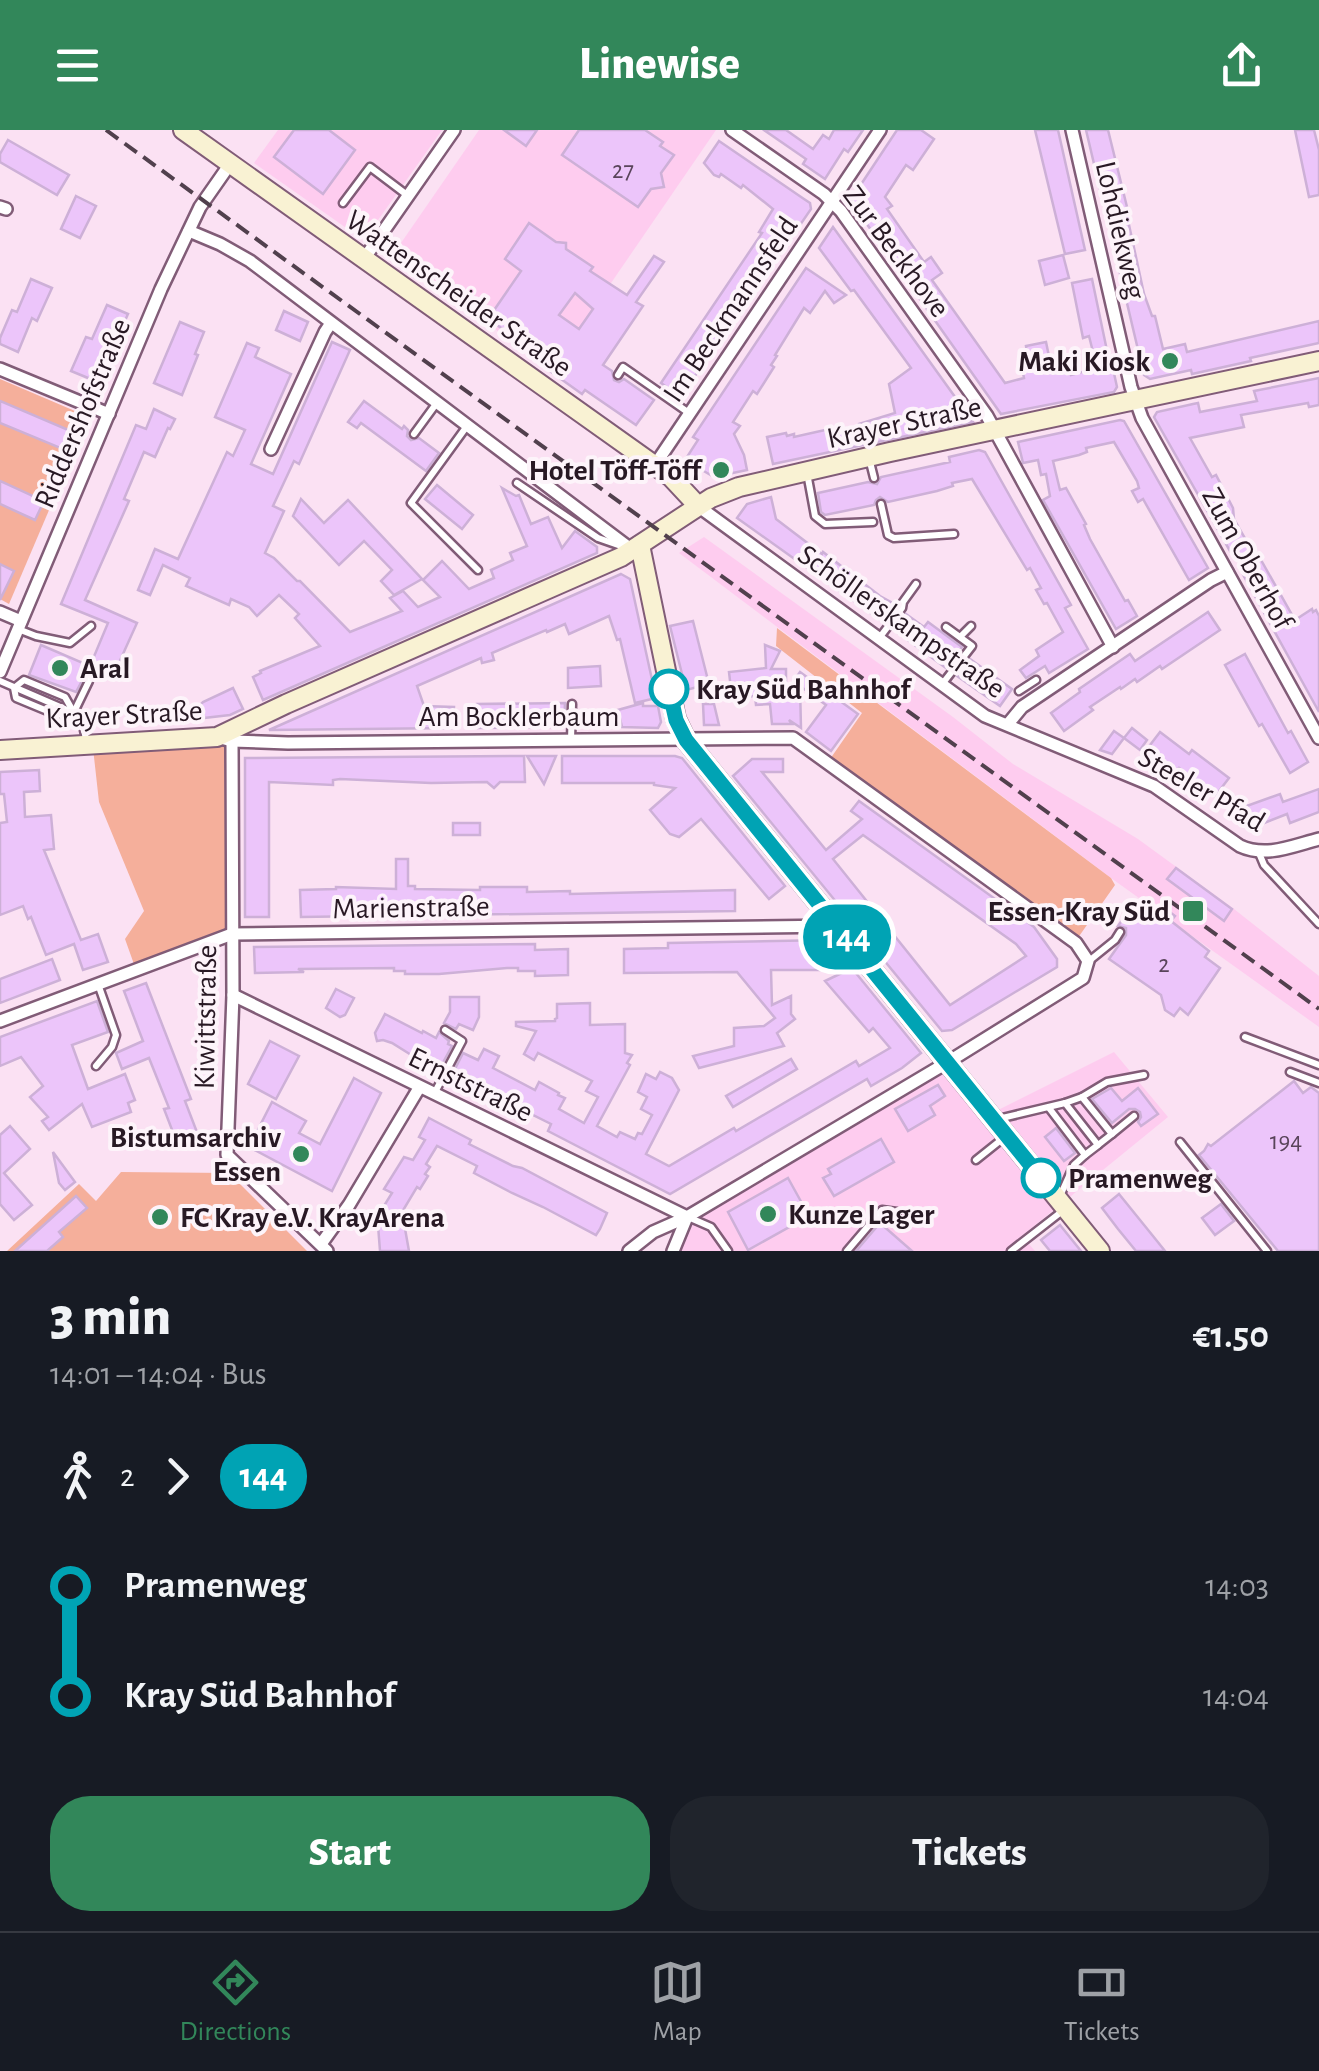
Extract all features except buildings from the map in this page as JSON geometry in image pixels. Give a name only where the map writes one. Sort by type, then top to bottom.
[{"type":"main road","name":"Wattenscheider Straße","points":[[184,130],[671,476],[698,506]]},
{"type":"main road","name":"Krayer Straße","points":[[0,750],[225,739],[286,704],[600,566],[711,498],[739,487],[1319,361]]},
{"type":"main road","points":[[636,547],[676,720],[686,740],[1100,1251]]},
{"type":"street","points":[[364,258],[454,130]]},
{"type":"street","name":"Zur Beckhove","points":[[732,130],[832,201],[978,403],[1113,647]]},
{"type":"street","name":"Im Beckmannsfeld","points":[[655,465],[880,130]]},
{"type":"street","name":"Lohdiekweg","points":[[1072,130],[1135,400]]},
{"type":"street","name":"Riddershofstraße","points":[[0,672],[162,289],[200,207],[230,164]]},
{"type":"street","points":[[189,231],[250,262],[467,426],[636,547]]},
{"type":"street","points":[[272,450],[331,323]]},
{"type":"street","points":[[0,368],[109,414]]},
{"type":"street","name":"Zum Oberhof","points":[[1135,400],[1319,738]]},
{"type":"street","name":"Schöllerskampstraße","points":[[698,506],[985,716],[1008,724],[1022,707],[1226,572]]},
{"type":"street","points":[[0,612],[19,625]]},
{"type":"street","name":"Steeler Pfad","points":[[1008,724],[1154,786],[1240,846],[1260,852],[1319,839]]},
{"type":"street","name":"Am Bocklerbaum","points":[[225,739],[307,743],[793,738],[1076,944],[1088,961]]},
{"type":"street","name":"Kiwittstraße","points":[[225,739],[233,995],[227,1155],[324,1248]]},
{"type":"street","name":"Marienstraße","points":[[0,1021],[232,934],[838,926]]},
{"type":"street","points":[[629,1251],[653,1232],[687,1217],[1082,978],[1088,961]]},
{"type":"street","name":"Ernststraße","points":[[233,995],[687,1217]]},
{"type":"street","points":[[324,1248],[419,1088]]},
{"type":"street","points":[[674,1251],[687,1217]]},
{"type":"lane","points":[[343,203],[370,167],[408,196]]},
{"type":"lane","points":[[618,375],[624,366],[690,413]]},
{"type":"lane","points":[[414,434],[437,403]]},
{"type":"lane","points":[[467,426],[411,503],[478,570]]},
{"type":"lane","points":[[869,457],[874,478]]},
{"type":"lane","points":[[807,472],[815,516],[826,524],[873,522]]},
{"type":"lane","points":[[516,483],[598,538],[636,547]]},
{"type":"lane","points":[[880,504],[888,534],[894,538],[954,534]]},
{"type":"lane","points":[[879,638],[916,584]]},
{"type":"lane","points":[[19,625],[36,636],[70,644],[92,626]]},
{"type":"lane","points":[[942,684],[972,646],[946,626]]},
{"type":"lane","points":[[960,638],[970,626]]},
{"type":"lane","points":[[1019,691],[1034,678],[1045,692]]},
{"type":"lane","points":[[0,681],[74,714],[83,726],[87,745]]},
{"type":"lane","points":[[74,714],[89,681]]},
{"type":"lane","points":[[571,741],[572,704]]},
{"type":"lane","points":[[1260,852],[1264,865],[1319,924]]},
{"type":"lane","points":[[1088,961],[1120,932]]},
{"type":"lane","points":[[96,1066],[112,1047],[116,1035],[98,984]]},
{"type":"lane","points":[[434,1095],[462,1041],[446,1030]]},
{"type":"lane","points":[[1245,1037],[1319,1066]]},
{"type":"lane","points":[[1290,1072],[1319,1083]]},
{"type":"lane","points":[[976,1160],[1001,1128],[1082,1097],[1107,1082],[1144,1075]]},
{"type":"lane","points":[[1082,1097],[1112,1134]]},
{"type":"lane","points":[[1065,1103],[1098,1144]]},
{"type":"lane","points":[[1048,1108],[1085,1155]]},
{"type":"lane","points":[[1011,1251],[1062,1204],[1074,1165],[1134,1116]]},
{"type":"lane","points":[[1180,1142],[1267,1251]]},
{"type":"lane","points":[[847,1251],[882,1210],[897,1212]]},
{"type":"lane","points":[[687,1217],[711,1227],[728,1251]]},
{"type":"shaded area","points":[[278,130],[442,130],[368,234],[362,237],[254,163]]},
{"type":"shaded area","points":[[479,130],[716,130],[550,372],[392,256]]},
{"type":"shaded area","points":[[0,379],[82,414],[87,421],[9,604],[0,599]]},
{"type":"shaded area","points":[[704,537],[1013,764],[1138,839],[1319,976],[1319,1027],[1111,878],[679,553]]},
{"type":"shaded area","points":[[777,628],[1111,878],[1115,885],[1075,942],[828,762],[862,713],[776,646]]},
{"type":"shaded area","points":[[231,742],[230,932],[135,967],[125,939],[144,911],[99,802],[93,748]]},
{"type":"shaded area","points":[[1114,1052],[1168,1117],[1022,1236],[1035,1251],[675,1251],[688,1217],[946,1064],[988,1115]]},
{"type":"shaded area","points":[[121,1172],[229,1173],[307,1251],[7,1251],[79,1184],[96,1201]]},
{"type":"railway","points":[[106,130],[1319,1009]]},
{"type":"bus line","name":"144","points":[[669,689],[676,720],[686,740],[1041,1178]]},
{"type":"place","name":"Maki Kiosk","points":[[1170,361]]},
{"type":"place","name":"Hotel Töff-Töff","points":[[721,470]]},
{"type":"place","name":"Aral","points":[[60,668]]},
{"type":"place","name":"Kray Süd Bahnhof","points":[[669,689]]},
{"type":"place","name":"Essen-Kray Süd","points":[[1193,911]]},
{"type":"place","name":"Bistumsarchiv Essen","points":[[301,1154]]},
{"type":"place","name":"Pramenweg","points":[[1041,1178]]},
{"type":"place","name":"Kunze Lager","points":[[768,1214]]},
{"type":"place","name":"FC Kray e.V. KrayArena","points":[[160,1217]]}]
